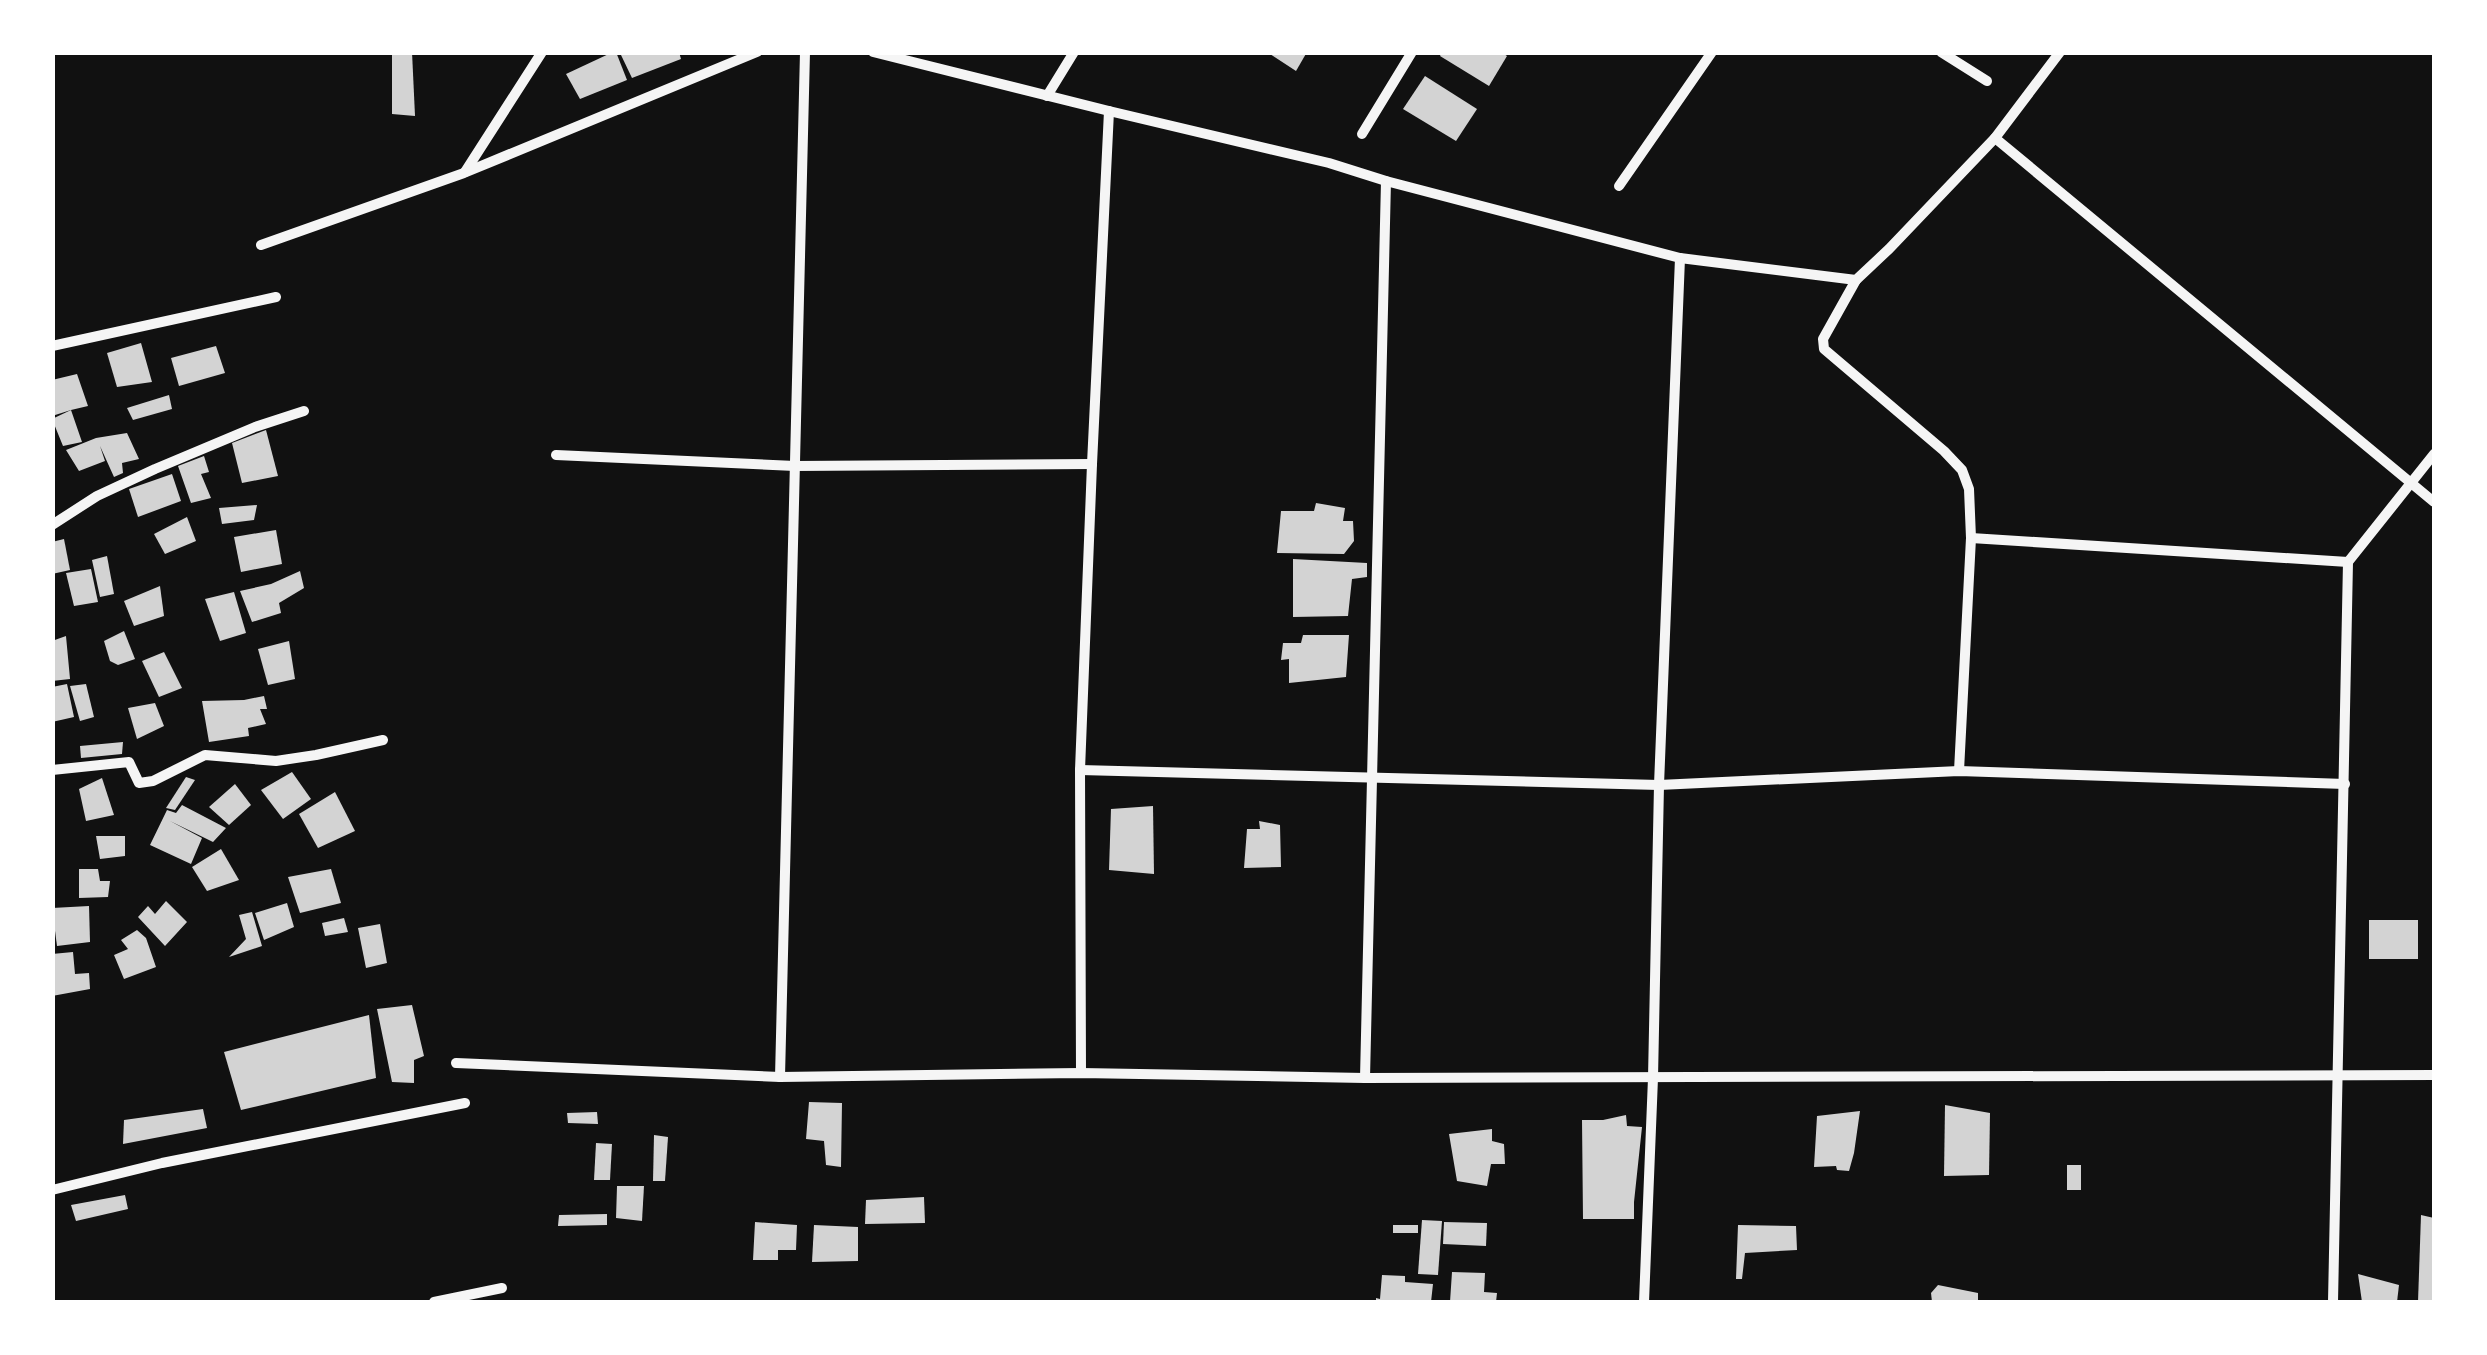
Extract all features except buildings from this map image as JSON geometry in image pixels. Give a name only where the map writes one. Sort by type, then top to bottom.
[{"type":"street","points":[[464,173],[542,52]]},
{"type":"street","points":[[262,245],[464,173],[756,52]]},
{"type":"street","points":[[780,1078],[804,52]]},
{"type":"street","points":[[873,52],[1328,163],[1680,258],[1856,280]]},
{"type":"street","points":[[1047,96],[1074,52]]},
{"type":"street","points":[[1362,134],[1412,52]]},
{"type":"street","points":[[1619,186],[1712,52]]},
{"type":"street","points":[[1940,52],[1987,81]]},
{"type":"street","points":[[1959,771],[1971,538],[1969,489],[1962,470],[1824,349],[1823,339],[1856,280],[1995,138],[2060,52]]},
{"type":"street","points":[[1081,1073],[1080,770],[1109,112]]},
{"type":"street","points":[[1995,138],[2434,502]]},
{"type":"street","points":[[1365,1078],[1386,180]]},
{"type":"street","points":[[1644,1302],[1680,258]]},
{"type":"street","points":[[52,346],[276,296]]},
{"type":"street","points":[[52,525],[97,496],[255,427],[304,411]]},
{"type":"street","points":[[2333,1302],[2348,562],[2434,454]]},
{"type":"street","points":[[556,455],[795,466],[1092,464]]},
{"type":"street","points":[[1971,538],[2348,562]]},
{"type":"street","points":[[52,770],[129,762],[140,783],[153,781],[205,755],[276,761],[383,740]]},
{"type":"street","points":[[1080,770],[1659,785],[1959,771],[2345,784]]},
{"type":"street","points":[[456,1064],[780,1078],[1081,1073],[1365,1078],[2434,1075]]},
{"type":"street","points":[[52,1190],[162,1163],[465,1103]]},
{"type":"street","points":[[434,1302],[502,1288]]}]
